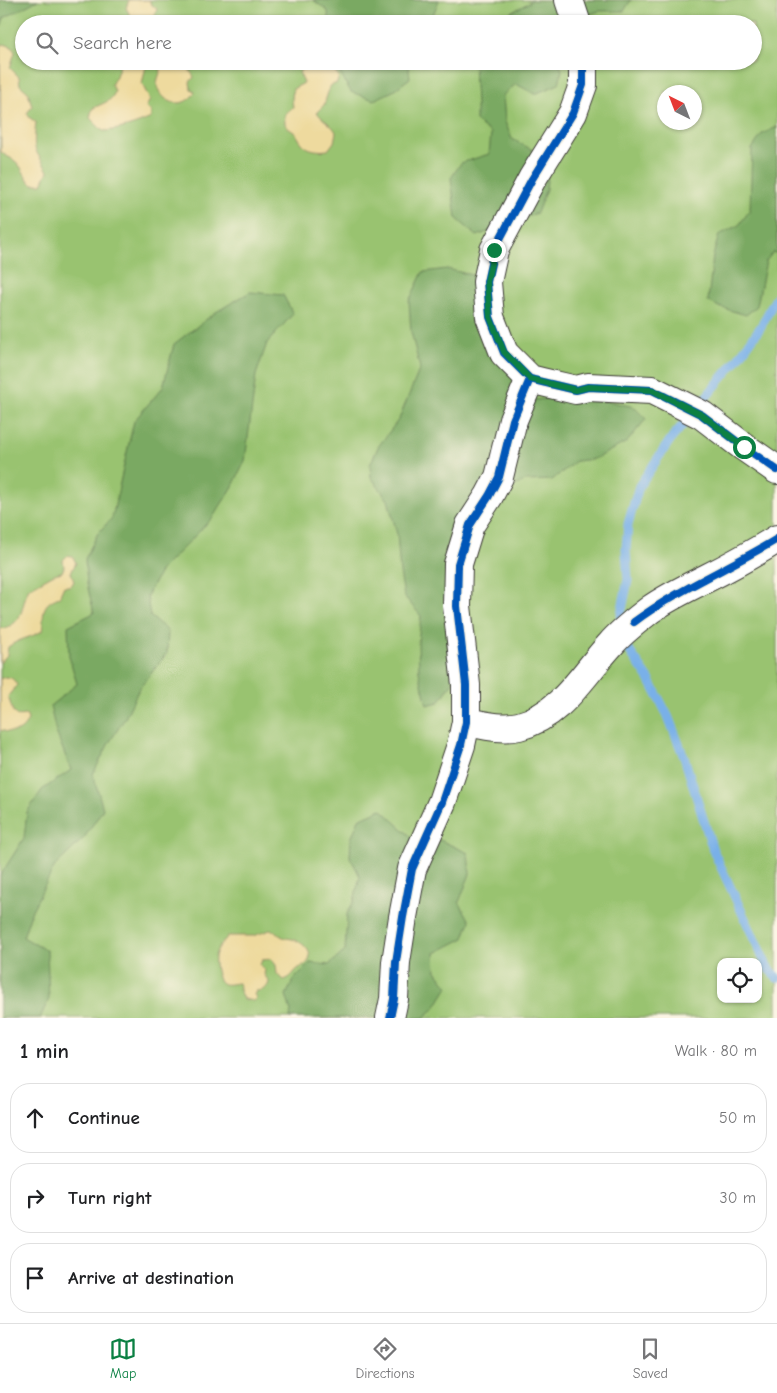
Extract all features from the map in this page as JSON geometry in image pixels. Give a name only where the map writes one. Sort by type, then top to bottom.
[{"type":"street","points":[[569,0],[574,15]]},
{"type":"street","points":[[583,70],[583,85],[573,113],[532,179],[494,250],[487,282],[490,317],[504,352],[530,379],[576,390],[588,387],[652,390],[702,415],[777,470]]},
{"type":"street","points":[[390,1018],[394,999],[396,962],[412,868],[442,802],[461,745],[466,722],[466,685],[457,606],[458,564],[470,525],[499,477],[514,420],[530,379]]},
{"type":"street","points":[[466,722],[502,727],[518,726],[536,720],[551,712],[611,644],[634,622],[653,608],[746,558],[777,539]]},
{"type":"green space","points":[[0,0],[777,0],[777,1018],[0,1018]]},
{"type":"green space","points":[[0,0],[38,0],[4,18],[0,30]]},
{"type":"green space","points":[[313,0],[439,0],[433,15],[328,15],[328,11]]},
{"type":"green space","points":[[530,0],[631,0],[624,11],[599,11],[587,15],[506,15],[530,2]]},
{"type":"green space","points":[[338,70],[409,70],[410,78],[393,91],[374,100],[351,92]]},
{"type":"green space","points":[[474,70],[562,70],[559,84],[535,94],[516,84],[503,95],[505,122],[512,139],[542,155],[548,171],[546,189],[537,213],[477,236],[456,218],[451,178],[461,163],[489,154],[491,133],[476,121]]},
{"type":"green space","points":[[777,127],[777,254],[773,252],[766,261],[757,306],[746,315],[719,307],[708,301],[713,256],[719,235],[739,225],[750,210],[752,149],[762,134]]},
{"type":"green space","points":[[447,269],[476,276],[534,400],[563,397],[612,402],[634,407],[646,419],[627,442],[594,459],[576,461],[552,480],[525,481],[498,494],[477,511],[458,675],[439,702],[427,705],[419,672],[418,643],[421,616],[404,596],[397,534],[388,500],[371,477],[370,465],[378,447],[399,419],[420,368],[411,332],[409,301],[423,272]]},
{"type":"green space","points":[[250,292],[283,295],[293,314],[267,343],[256,375],[245,461],[232,488],[213,517],[161,570],[147,596],[150,616],[168,631],[167,653],[139,689],[93,774],[103,809],[84,838],[55,866],[32,910],[23,937],[47,951],[49,999],[40,1018],[0,1018],[0,876],[24,838],[27,812],[42,790],[71,770],[56,732],[50,706],[77,684],[69,656],[68,626],[94,613],[87,584],[85,559],[98,533],[112,518],[134,421],[163,387],[174,344],[216,312]]},
{"type":"green space","points":[[381,809],[418,843],[440,840],[468,853],[470,874],[459,902],[470,921],[464,938],[435,953],[436,971],[448,987],[435,1008],[423,1018],[290,1018],[291,1011],[286,995],[294,979],[310,963],[329,965],[345,951],[347,914],[354,901],[360,876],[350,857],[351,839],[359,819]]},
{"type":"sand","points":[[129,0],[150,0],[150,3],[157,9],[155,15],[130,15],[126,8]]},
{"type":"sand","points":[[3,44],[11,46],[15,52],[10,68],[19,77],[20,85],[28,92],[32,107],[27,113],[36,122],[35,148],[48,171],[42,184],[32,184],[17,163],[1,152],[0,46]]},
{"type":"sand","points":[[118,70],[145,70],[142,84],[150,100],[146,107],[151,111],[151,118],[127,127],[103,131],[90,118],[92,109],[109,100],[114,95],[115,91],[111,85]]},
{"type":"sand","points":[[161,70],[190,70],[194,77],[190,82],[191,89],[195,92],[187,101],[181,103],[171,102],[158,89],[157,81]]},
{"type":"sand","points":[[301,70],[333,70],[339,76],[337,83],[330,86],[324,105],[317,112],[336,132],[334,142],[328,150],[307,148],[295,133],[286,126],[285,114],[293,107],[293,89],[304,83],[299,72]]},
{"type":"sand","points":[[68,555],[73,557],[76,563],[71,572],[74,582],[69,586],[64,586],[59,597],[48,603],[43,614],[42,631],[8,647],[7,655],[0,663],[0,629],[8,627],[18,619],[29,588],[54,574],[62,572],[64,567],[63,560]]},
{"type":"sand","points":[[5,677],[15,681],[17,685],[8,696],[13,712],[17,716],[26,715],[28,719],[20,730],[13,732],[0,730],[0,679]]},
{"type":"sand","points":[[270,930],[302,944],[308,950],[309,961],[284,980],[277,974],[276,965],[271,959],[262,960],[260,965],[265,971],[264,974],[269,982],[265,989],[256,991],[254,995],[257,998],[254,1001],[243,999],[238,983],[222,983],[218,978],[216,953],[228,936],[253,936]]},
{"type":"waterway","points":[[777,296],[760,328],[737,360],[671,439],[639,486],[628,524],[626,550],[628,580],[621,614],[626,646],[649,679],[668,716],[684,757],[713,850],[767,966],[777,978]]},
{"type":"cycle path","points":[[583,70],[583,85],[573,113],[532,179],[494,250],[487,282],[490,317],[504,353],[530,379],[576,390],[588,387],[652,390],[702,415],[777,470]]},
{"type":"cycle path","points":[[390,1018],[394,999],[396,962],[412,869],[442,802],[461,745],[466,722],[466,685],[457,606],[458,564],[470,525],[499,477],[513,420],[530,379]]},
{"type":"cycle path","points":[[634,622],[668,599],[777,539]]},
{"type":"route","points":[[494,250],[487,282],[490,317],[504,352],[530,379],[576,390],[588,387],[652,390],[702,415],[744,447]]}]
